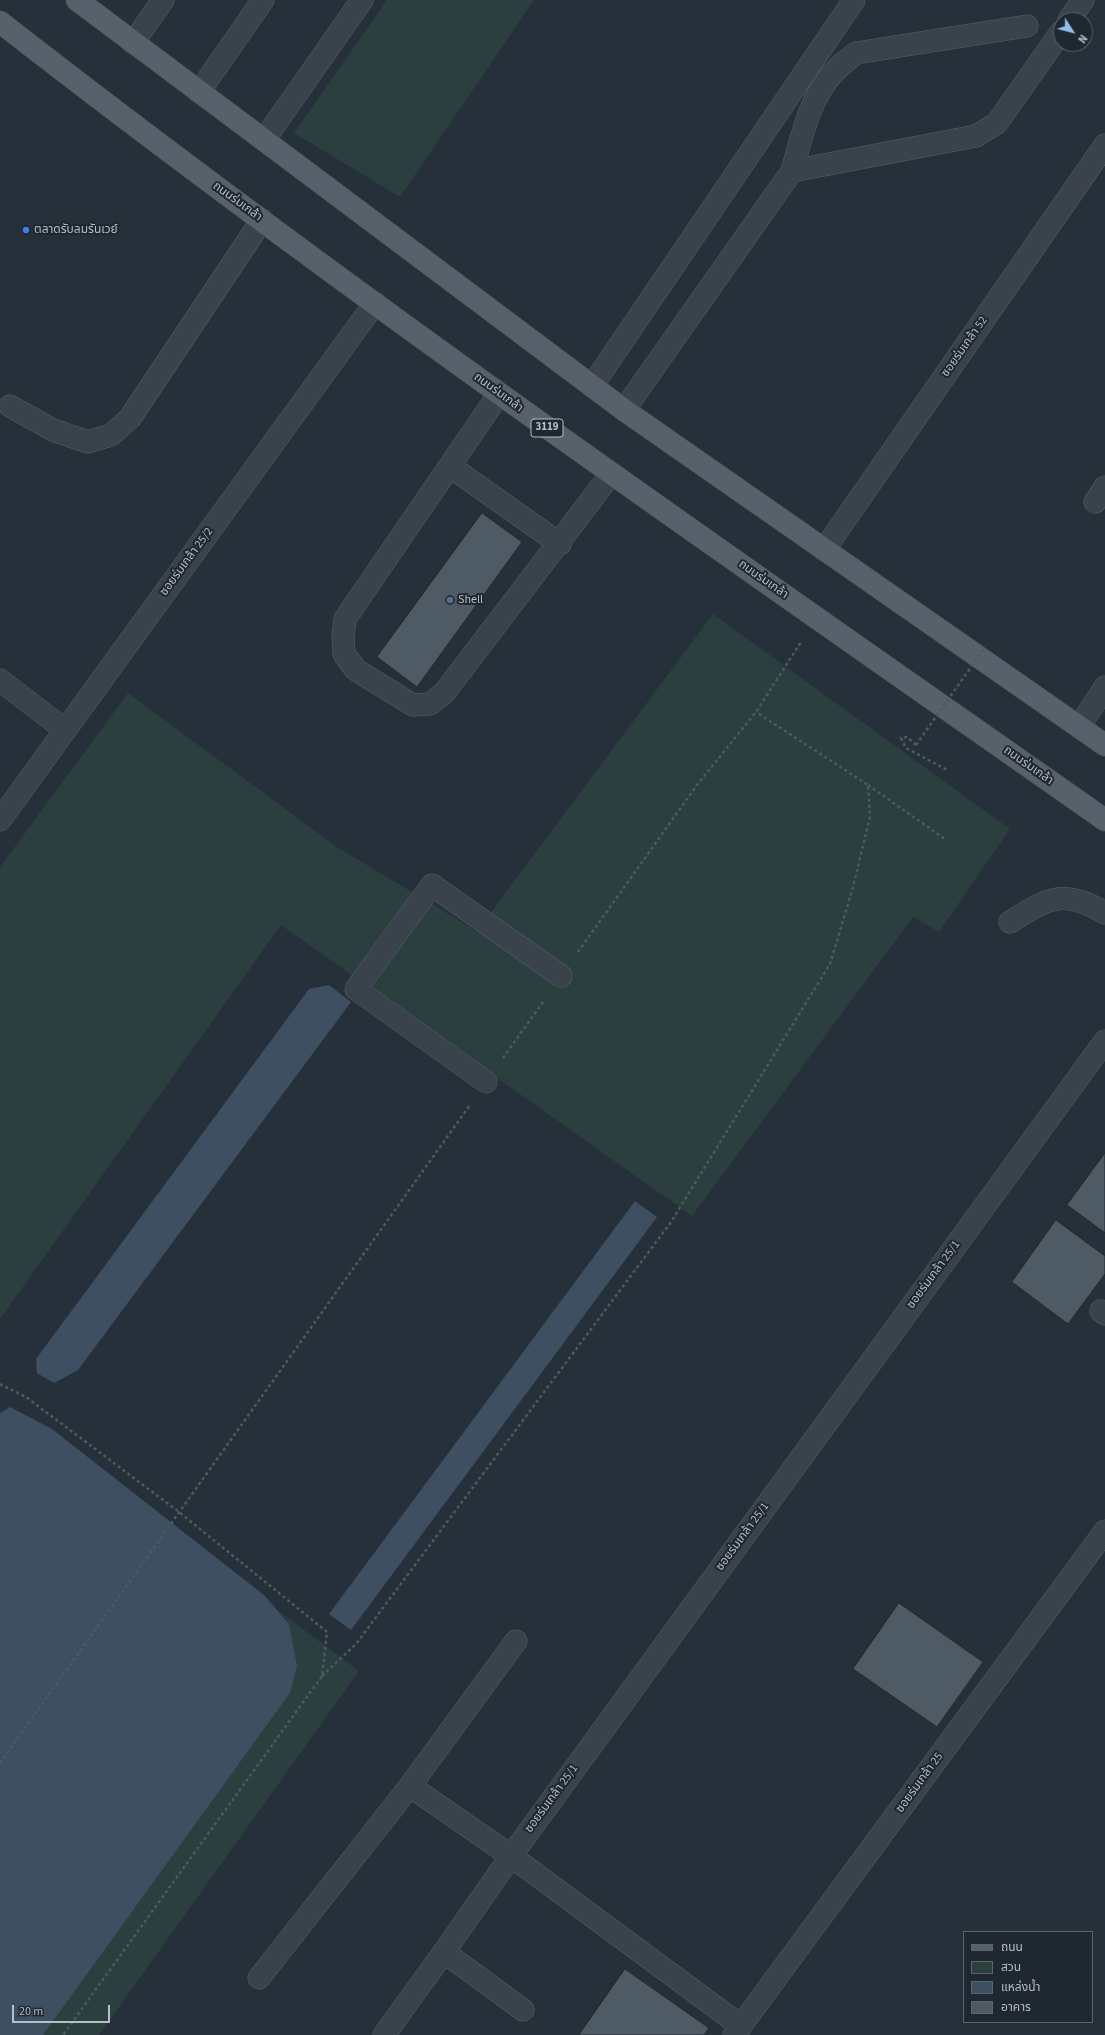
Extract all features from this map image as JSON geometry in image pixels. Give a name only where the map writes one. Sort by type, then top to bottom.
[{"type":"main road","points":[[77,0],[624,410],[1105,745]]},
{"type":"main road","name":"ถนนร่มเกล้า","points":[[0,22],[136,128],[499,394],[1105,820]]},
{"type":"street","points":[[133,43],[163,0]]},
{"type":"street","points":[[200,92],[263,0]]},
{"type":"street","points":[[264,140],[362,0]]},
{"type":"street","points":[[592,386],[854,0]]},
{"type":"street","points":[[1075,12],[1083,0]]},
{"type":"street","points":[[624,410],[792,171],[809,117],[821,90],[836,69],[856,53],[1027,26]]},
{"type":"street","points":[[792,171],[976,136],[997,123],[1053,43]]},
{"type":"street","name":"ซอยร่มเกล้า 52","points":[[824,550],[1105,145]]},
{"type":"street","points":[[10,406],[53,430],[88,442],[111,435],[130,418],[262,220]]},
{"type":"street","name":"ซอยร่มเกล้า 25/2","points":[[0,820],[375,303]]},
{"type":"street","points":[[499,394],[451,467],[345,619],[343,637],[344,654],[356,670],[413,704],[430,704],[444,693],[560,544],[611,474]]},
{"type":"street","points":[[451,467],[560,544]]},
{"type":"street","points":[[0,680],[65,730]]},
{"type":"street","points":[[1079,727],[1105,688]]},
{"type":"street","points":[[486,1082],[356,989],[432,885],[561,976]]},
{"type":"street","points":[[1010,922],[1038,904],[1063,897],[1088,903],[1105,913]]},
{"type":"street","name":"ซอยร่มเกล้า 25/1","points":[[384,2035],[511,1856],[1105,1041]]},
{"type":"street","name":"ซอยร่มเกล้า 25","points":[[737,2031],[1105,1531]]},
{"type":"street","points":[[259,1978],[410,1786],[516,1641]]},
{"type":"street","points":[[410,1786],[511,1856],[737,2031]]},
{"type":"street","points":[[444,1952],[523,2010]]},
{"type":"path","points":[[947,770],[906,748],[901,738],[907,737],[916,745],[983,650]]},
{"type":"path","points":[[756,712],[868,785],[945,839]]},
{"type":"path","points":[[63,2035],[322,1676],[356,1644],[671,1222],[830,964],[853,887],[870,817],[868,785]]},
{"type":"path","points":[[0,1384],[26,1397],[179,1512],[327,1632],[322,1676]]},
{"type":"path","points":[[0,1763],[179,1512]]},
{"type":"green space","points":[[387,0],[534,0],[400,197],[294,133]]},
{"type":"green space","points":[[713,614],[1010,829],[939,932],[913,917],[692,1216],[281,925],[0,1319],[0,867],[128,693],[337,847],[477,931]]},
{"type":"green space","points":[[279,1611],[359,1671],[99,2035],[43,2035],[290,1693],[289,1624]]},
{"type":"water","points":[[329,985],[351,1002],[78,1370],[54,1383],[37,1373],[36,1359],[309,989]]},
{"type":"water","points":[[635,1201],[657,1217],[351,1630],[329,1614]]},
{"type":"water","points":[[10,1407],[52,1429],[264,1595],[289,1624],[297,1666],[290,1693],[43,2035],[0,2035],[0,1413]]},
{"type":"building","name":"Shell","points":[[482,513],[522,542],[417,687],[377,657]]},
{"type":"building","points":[[1105,1153],[1105,1233],[1067,1205]]},
{"type":"building","points":[[1056,1220],[1105,1256],[1105,1274],[1068,1324],[1012,1282]]},
{"type":"building","points":[[899,1603],[983,1662],[937,1727],[853,1669]]},
{"type":"building","points":[[625,1969],[709,2028],[704,2035],[579,2035]]},
{"type":"place","name":"ตลาดรับลมรันเวย์","points":[[26,230]]},
{"type":"place","name":"Shell","points":[[450,600]]}]
